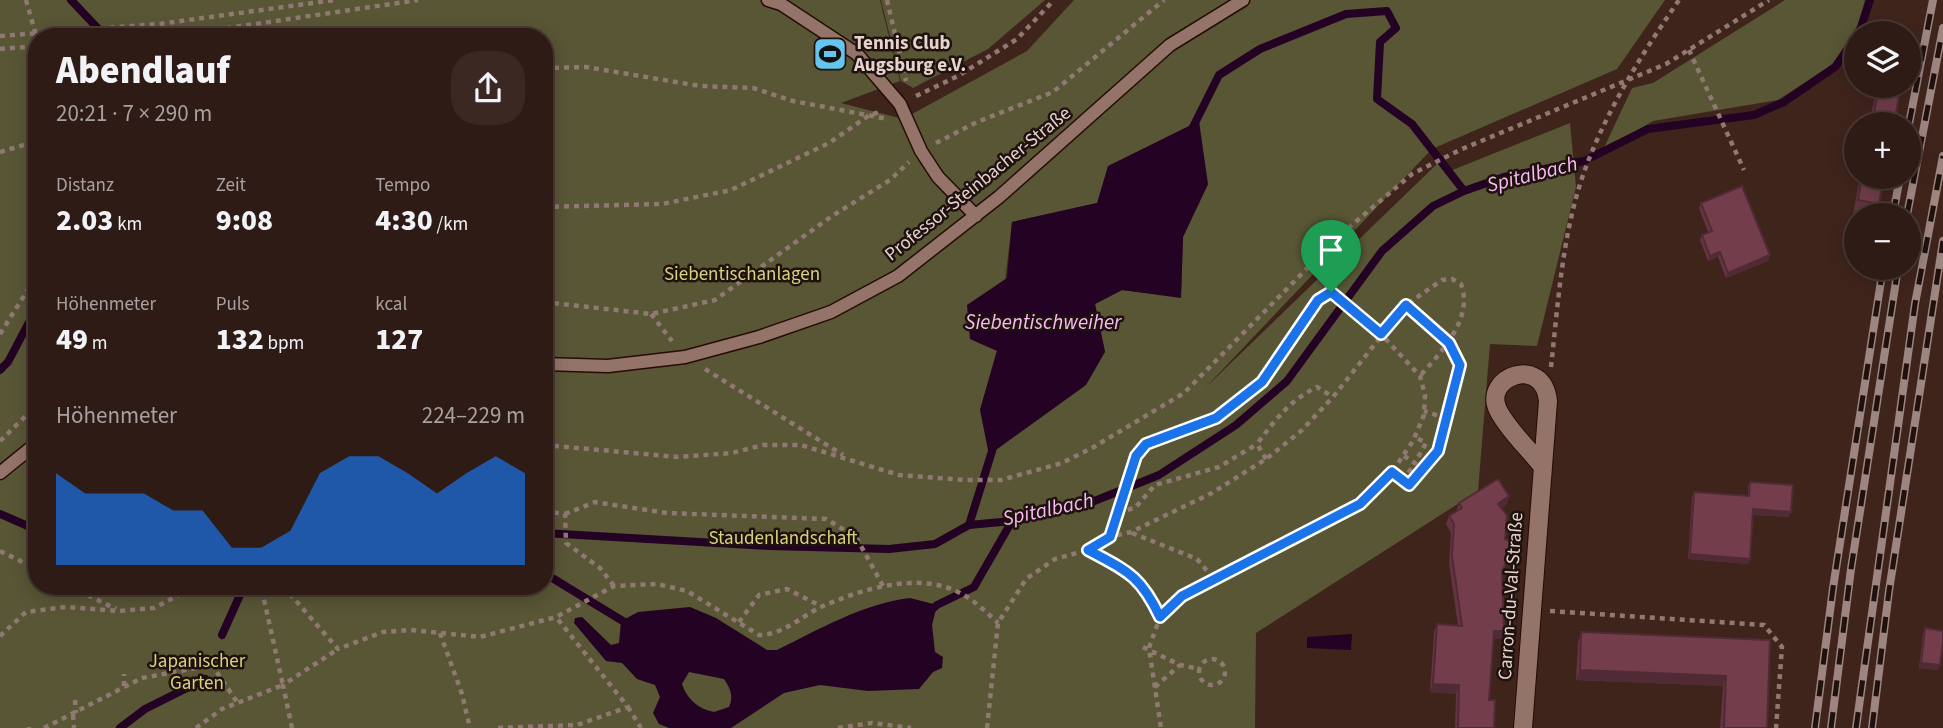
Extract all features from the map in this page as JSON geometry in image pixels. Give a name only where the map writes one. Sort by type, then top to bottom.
[{"type":"street","points":[[1542,466],[1499,411],[1497,394],[1506,379],[1521,374],[1537,379],[1543,385],[1548,401]]},
{"type":"street","name":"Carron-du-Val-Straße","points":[[1523,728],[1548,401]]},
{"type":"lane","points":[[768,0],[780,4],[856,54],[900,104],[921,151],[938,177],[976,216]]},
{"type":"lane","name":"Professor-Steinbacher-Straße","points":[[553,364],[608,366],[685,357],[758,337],[831,312],[898,276],[976,216],[1170,44],[1243,0]]},
{"type":"lane","points":[[0,473],[28,450]]},
{"type":"path","points":[[26,0],[34,28]]},
{"type":"path","points":[[82,28],[174,22],[335,0]]},
{"type":"path","points":[[232,28],[418,0]]},
{"type":"path","points":[[887,0],[907,84]]},
{"type":"path","points":[[553,207],[662,204],[731,190],[829,143],[869,116],[958,76],[1017,39],[1054,0]]},
{"type":"path","points":[[553,303],[651,314],[715,300],[832,216],[890,180],[921,151],[977,122],[1052,92],[1164,0]]},
{"type":"path","points":[[1548,401],[1561,273],[1582,179],[1594,147],[1627,82],[1679,0]]},
{"type":"path","points":[[553,446],[678,457],[732,453],[763,445],[801,445],[899,475],[965,481],[1001,480],[1062,463],[1184,393],[1340,235],[1412,174],[1455,152],[1627,82],[1689,50],[1769,0]]},
{"type":"path","points":[[174,22],[176,28]]},
{"type":"path","points":[[0,36],[28,32]]},
{"type":"path","points":[[0,48],[28,46]]},
{"type":"path","points":[[1689,50],[1744,170]]},
{"type":"path","points":[[553,68],[586,67],[700,86],[753,88],[793,101],[907,122]]},
{"type":"path","points":[[0,152],[28,144]]},
{"type":"path","points":[[987,728],[998,623],[1026,579],[1055,559],[1088,550],[1110,537],[1132,532],[1212,493],[1266,459],[1301,431],[1333,397],[1406,305],[1441,280],[1452,279],[1461,284],[1465,294],[1461,316],[1449,343],[1420,376]]},
{"type":"path","points":[[0,334],[28,289]]},
{"type":"path","points":[[1110,537],[1136,456],[1146,444],[1216,418],[1262,382],[1318,300],[1331,292],[1381,334],[1420,376],[1425,395],[1424,411],[1415,437],[1392,472],[1360,504],[1213,578],[1182,596],[1160,617],[1146,647],[1161,728]]},
{"type":"path","points":[[1392,472],[1409,485],[1432,460],[1448,419],[1455,393],[1453,385],[1460,365],[1449,343],[1406,305]]},
{"type":"path","points":[[651,314],[685,357],[850,460]]},
{"type":"path","points":[[1118,512],[1135,508],[1155,485],[1219,467],[1257,444],[1278,415],[1297,397],[1317,387],[1333,397]]},
{"type":"path","points":[[1424,411],[1448,419]]},
{"type":"path","points":[[0,441],[28,414]]},
{"type":"path","points":[[1403,481],[1426,443],[1415,437]]},
{"type":"path","points":[[1257,444],[1266,459]]},
{"type":"path","points":[[1404,456],[1415,463]]},
{"type":"path","points":[[553,513],[565,515],[595,502],[667,513],[826,519],[856,537],[883,586]]},
{"type":"path","points":[[565,515],[566,543],[600,568],[614,586]]},
{"type":"path","points":[[1132,532],[1197,559],[1213,578]]},
{"type":"path","points":[[1088,550],[1129,572],[1147,589],[1160,617]]},
{"type":"path","points":[[0,551],[28,565]]},
{"type":"path","points":[[196,728],[237,702],[283,685],[338,649],[383,632],[480,637],[556,617],[614,586],[657,584],[687,591],[758,635],[771,635],[822,607],[883,586],[916,582],[953,589],[970,598],[998,623]]},
{"type":"path","points":[[739,622],[759,595],[787,589],[822,607]]},
{"type":"path","points":[[88,595],[120,611]]},
{"type":"path","points":[[0,636],[26,612],[66,607],[120,611],[154,608],[179,595]]},
{"type":"path","points":[[263,595],[292,728]]},
{"type":"path","points":[[291,595],[338,649]]},
{"type":"path","points":[[1531,610],[1764,625],[1782,647],[1776,728]]},
{"type":"path","points":[[556,617],[628,707],[641,728]]},
{"type":"path","points":[[440,633],[462,694],[470,728]]},
{"type":"path","points":[[1146,647],[1180,665],[1199,669]]},
{"type":"path","points":[[1207,660],[1216,660],[1224,668],[1224,676],[1215,684],[1207,683],[1201,678],[1199,669],[1207,660]]},
{"type":"path","points":[[44,728],[142,678],[212,665],[237,702]]},
{"type":"path","points":[[1155,687],[1180,665]]},
{"type":"path","points":[[124,674],[124,686]]},
{"type":"path","points":[[75,700],[75,728]]},
{"type":"path","points":[[498,728],[577,725],[628,707]]},
{"type":"path","points":[[591,720],[593,728]]},
{"type":"path","points":[[838,728],[872,723],[911,728]]},
{"type":"green space","points":[[0,0],[880,0],[900,81],[841,103],[903,119],[1027,51],[1074,0],[1665,0],[1617,69],[1432,149],[1205,388],[1439,162],[1450,171],[1570,123],[1576,187],[1537,346],[1490,344],[1478,491],[1256,633],[1255,728],[0,728]],"holes":[[[1208,184],[1183,237],[1181,297],[1122,290],[1095,304],[1105,352],[980,410],[997,350],[1012,222],[1097,203]]]},
{"type":"green space","points":[[881,0],[1045,0],[988,49],[913,88],[901,81]]},
{"type":"green space","points":[[1785,0],[1865,0],[1859,21],[1844,21],[1844,47],[1833,64],[1778,100],[1653,121],[1603,150],[1632,88],[1653,83]]},
{"type":"water","name":"Siebentischweiher","points":[[1199,121],[1208,184],[1183,237],[1181,298],[1122,290],[1095,304],[1105,352],[1086,385],[989,455],[980,410],[997,351],[970,339],[967,305],[1007,278],[1012,222],[1097,203],[1108,166]]},
{"type":"water","points":[[910,598],[937,605],[932,625],[935,652],[943,657],[942,668],[933,672],[919,689],[868,691],[820,685],[784,693],[731,728],[669,728],[659,724],[653,713],[660,697],[655,685],[637,679],[622,663],[606,661],[574,623],[575,618],[582,617],[611,645],[619,643],[621,621],[638,612],[690,607],[716,618],[767,650],[777,650],[842,618],[892,601]],"holes":[[[689,672],[724,679],[731,692],[729,707],[714,712],[694,702],[682,684]]]},
{"type":"water","points":[[1352,634],[1351,650],[1307,648],[1307,637]]},
{"type":"building","points":[[1877,98],[1899,98],[1896,112],[1874,112]]},
{"type":"building","points":[[1742,186],[1770,255],[1728,273],[1720,252],[1710,256],[1702,235],[1712,231],[1701,203]]},
{"type":"building","points":[[1860,189],[1882,189],[1879,203],[1858,200]]},
{"type":"building","points":[[1498,479],[1509,496],[1498,504],[1507,515],[1505,539],[1514,543],[1502,572],[1504,631],[1494,631],[1489,700],[1495,700],[1494,728],[1458,728],[1459,685],[1433,684],[1437,624],[1462,626],[1452,556],[1454,524],[1449,516],[1462,508],[1459,503]]},
{"type":"building","points":[[1750,482],[1793,485],[1791,512],[1753,509],[1750,559],[1690,554],[1694,492],[1749,496]]},
{"type":"building","points":[[1925,628],[1943,631],[1940,665],[1921,663]]},
{"type":"building","points":[[1581,632],[1770,640],[1767,728],[1724,728],[1726,676],[1580,670]]},
{"type":"waterway","points":[[71,0],[97,28]]},
{"type":"waterway","name":"Spitalbach","points":[[1863,21],[1870,0]]},
{"type":"waterway","points":[[1192,129],[1219,75],[1260,49],[1346,14],[1387,11],[1396,28],[1380,42],[1377,99],[1412,124],[1464,191]]},
{"type":"waterway","name":"Spitalbach","points":[[553,534],[769,546],[889,549],[935,544],[969,525],[1012,521],[1087,504],[1159,475],[1236,425],[1287,381],[1382,251],[1433,206],[1464,191],[1504,177],[1584,161],[1648,129],[1754,115],[1784,102],[1835,67],[1844,54]]},
{"type":"waterway","points":[[0,370],[8,362],[28,324]]},
{"type":"waterway","points":[[969,525],[993,448]]},
{"type":"waterway","name":"Spitalbach","points":[[0,514],[28,526]]},
{"type":"waterway","points":[[930,611],[974,587],[1012,521]]},
{"type":"waterway","points":[[553,578],[631,626]]},
{"type":"waterway","name":"Spitalbach","points":[[222,635],[240,595]]},
{"type":"waterway","name":"Spitalbach","points":[[120,728],[145,709],[205,679]]},
{"type":"railway","points":[[1911,112],[1933,0]]},
{"type":"railway","points":[[1909,203],[1943,28]]},
{"type":"railway","points":[[1856,728],[1915,304],[1943,156]]},
{"type":"railway","points":[[1895,203],[1898,189]]},
{"type":"railway","points":[[1872,728],[1889,591],[1943,241]]},
{"type":"railway","points":[[1815,728],[1833,588],[1881,280]]},
{"type":"railway","points":[[1831,728],[1851,569],[1896,280]]},
{"type":"place","name":"Tennis Club Augsburg e.V.","points":[[830,54]]},
{"type":"route","points":[[1331,292],[1381,334],[1406,305],[1455,351],[1460,365],[1438,451],[1409,485],[1392,472],[1372,495],[1360,504],[1213,578],[1182,596],[1160,617],[1147,589],[1129,572],[1088,550],[1110,537],[1136,456],[1146,444],[1216,418],[1262,382],[1318,300],[1331,292]]},
{"type":"park label","name":"Siebentischanlagen","points":[[742,274]]},
{"type":"park label","name":"Staudenlandschaft","points":[[783,538]]},
{"type":"park label","name":"Japanischer Garten","points":[[197,672]]}]
